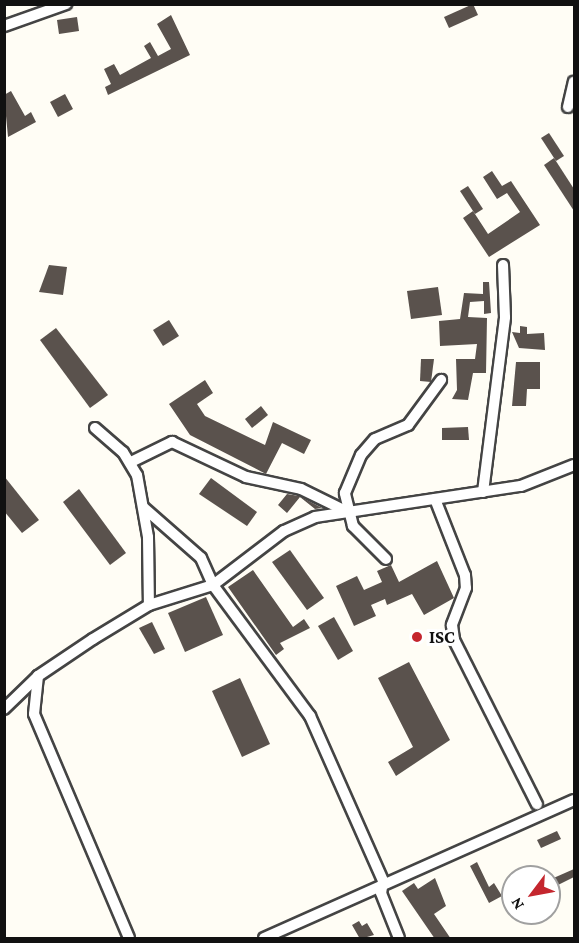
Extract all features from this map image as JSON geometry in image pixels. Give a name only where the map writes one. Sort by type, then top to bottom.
[{"type":"street","points":[[4,26],[66,4]]},
{"type":"street","points":[[568,107],[574,82]]},
{"type":"street","points":[[483,492],[505,316],[503,266]]},
{"type":"street","points":[[386,559],[353,526],[345,493],[361,455],[375,439],[408,425],[441,380]]},
{"type":"street","points":[[95,428],[131,462],[143,507],[149,605]]},
{"type":"street","points":[[131,462],[172,442],[246,477],[301,489],[348,512]]},
{"type":"street","points":[[4,709],[18,701],[38,676],[149,605],[213,585],[284,531],[315,517],[520,486],[574,465]]},
{"type":"street","points":[[435,499],[465,575],[466,588],[452,625],[454,640],[537,804]]},
{"type":"street","points":[[143,507],[201,558],[213,585],[310,716],[383,881],[381,893],[399,939]]},
{"type":"street","points":[[34,714],[38,676]]},
{"type":"street","points":[[18,701],[34,714],[129,939]]},
{"type":"street","points":[[264,939],[383,881],[574,800]]},
{"type":"street","points":[[537,804],[560,806]]},
{"type":"street","points":[[528,820],[537,804]]},
{"type":"building","points":[[473,4],[478,15],[449,28],[444,17]]},
{"type":"building","points":[[171,15],[190,55],[108,95],[105,87],[111,84],[104,69],[114,64],[120,75],[151,58],[144,46],[150,42],[158,56],[171,49],[157,24]]},
{"type":"building","points":[[77,17],[79,31],[59,34],[57,20]]},
{"type":"building","points":[[11,91],[25,116],[31,112],[36,122],[8,137],[4,95]]},
{"type":"building","points":[[65,94],[73,109],[58,117],[50,102]]},
{"type":"building","points":[[549,133],[564,156],[556,161],[541,138]]},
{"type":"building","points":[[554,158],[574,189],[574,211],[544,165]]},
{"type":"building","points":[[492,171],[502,186],[511,181],[540,225],[489,257],[463,218],[473,211],[488,234],[520,212],[507,193],[497,199],[483,177]]},
{"type":"building","points":[[468,186],[483,209],[475,214],[460,191]]},
{"type":"building","points":[[49,265],[67,267],[63,295],[39,292]]},
{"type":"building","points":[[483,282],[489,282],[491,313],[484,314],[484,301],[470,302],[468,317],[487,318],[486,373],[473,373],[468,400],[452,399],[457,390],[456,359],[475,359],[477,344],[440,346],[439,321],[460,319],[464,293],[483,294]]},
{"type":"building","points":[[438,287],[442,315],[411,319],[407,291]]},
{"type":"building","points":[[169,320],[179,336],[163,346],[153,330]]},
{"type":"building","points":[[520,326],[527,327],[527,334],[544,333],[545,350],[519,348],[512,332],[520,333]]},
{"type":"building","points":[[56,328],[108,395],[90,408],[40,340]]},
{"type":"building","points":[[421,359],[434,359],[431,382],[420,381]]},
{"type":"building","points":[[516,362],[540,362],[540,389],[527,389],[526,406],[512,406]]},
{"type":"building","points":[[205,380],[213,393],[197,404],[205,416],[265,445],[273,422],[311,440],[304,454],[282,443],[266,474],[190,435],[169,404]]},
{"type":"building","points":[[261,406],[268,415],[252,428],[245,419]]},
{"type":"building","points":[[468,427],[469,440],[442,440],[442,428]]},
{"type":"building","points":[[4,476],[39,520],[22,533],[4,511]]},
{"type":"building","points":[[211,478],[257,512],[247,526],[199,494]]},
{"type":"building","points":[[79,489],[126,553],[110,565],[63,502]]},
{"type":"building","points":[[287,494],[299,496],[322,508],[315,509],[300,497],[287,513],[278,505]]},
{"type":"building","points":[[290,550],[324,598],[307,610],[272,562]]},
{"type":"building","points":[[437,561],[454,598],[424,615],[412,594],[387,605],[385,599],[371,605],[376,616],[354,626],[336,586],[357,576],[364,590],[382,582],[377,571],[391,565],[399,582]]},
{"type":"building","points":[[253,570],[293,627],[304,619],[310,628],[280,643],[284,649],[276,655],[228,587]]},
{"type":"building","points":[[206,597],[223,635],[185,652],[168,613]]},
{"type":"building","points":[[334,617],[353,651],[338,660],[318,626]]},
{"type":"building","points":[[152,622],[165,649],[154,654],[139,628]]},
{"type":"building","points":[[409,662],[450,740],[396,776],[388,762],[413,747],[378,678]]},
{"type":"building","points":[[240,678],[270,744],[242,757],[212,691]]},
{"type":"building","points":[[557,831],[561,839],[541,848],[537,840]]},
{"type":"building","points":[[477,862],[489,887],[494,883],[501,897],[489,903],[470,866]]},
{"type":"building","points":[[574,869],[574,877],[561,884],[561,875]]},
{"type":"building","points":[[435,878],[446,906],[434,914],[451,939],[435,939],[402,891],[414,883],[418,889]]},
{"type":"building","points":[[359,921],[362,926],[367,923],[374,935],[360,939],[352,925]]},
{"type":"place","name":"ISC","points":[[417,637]]}]
